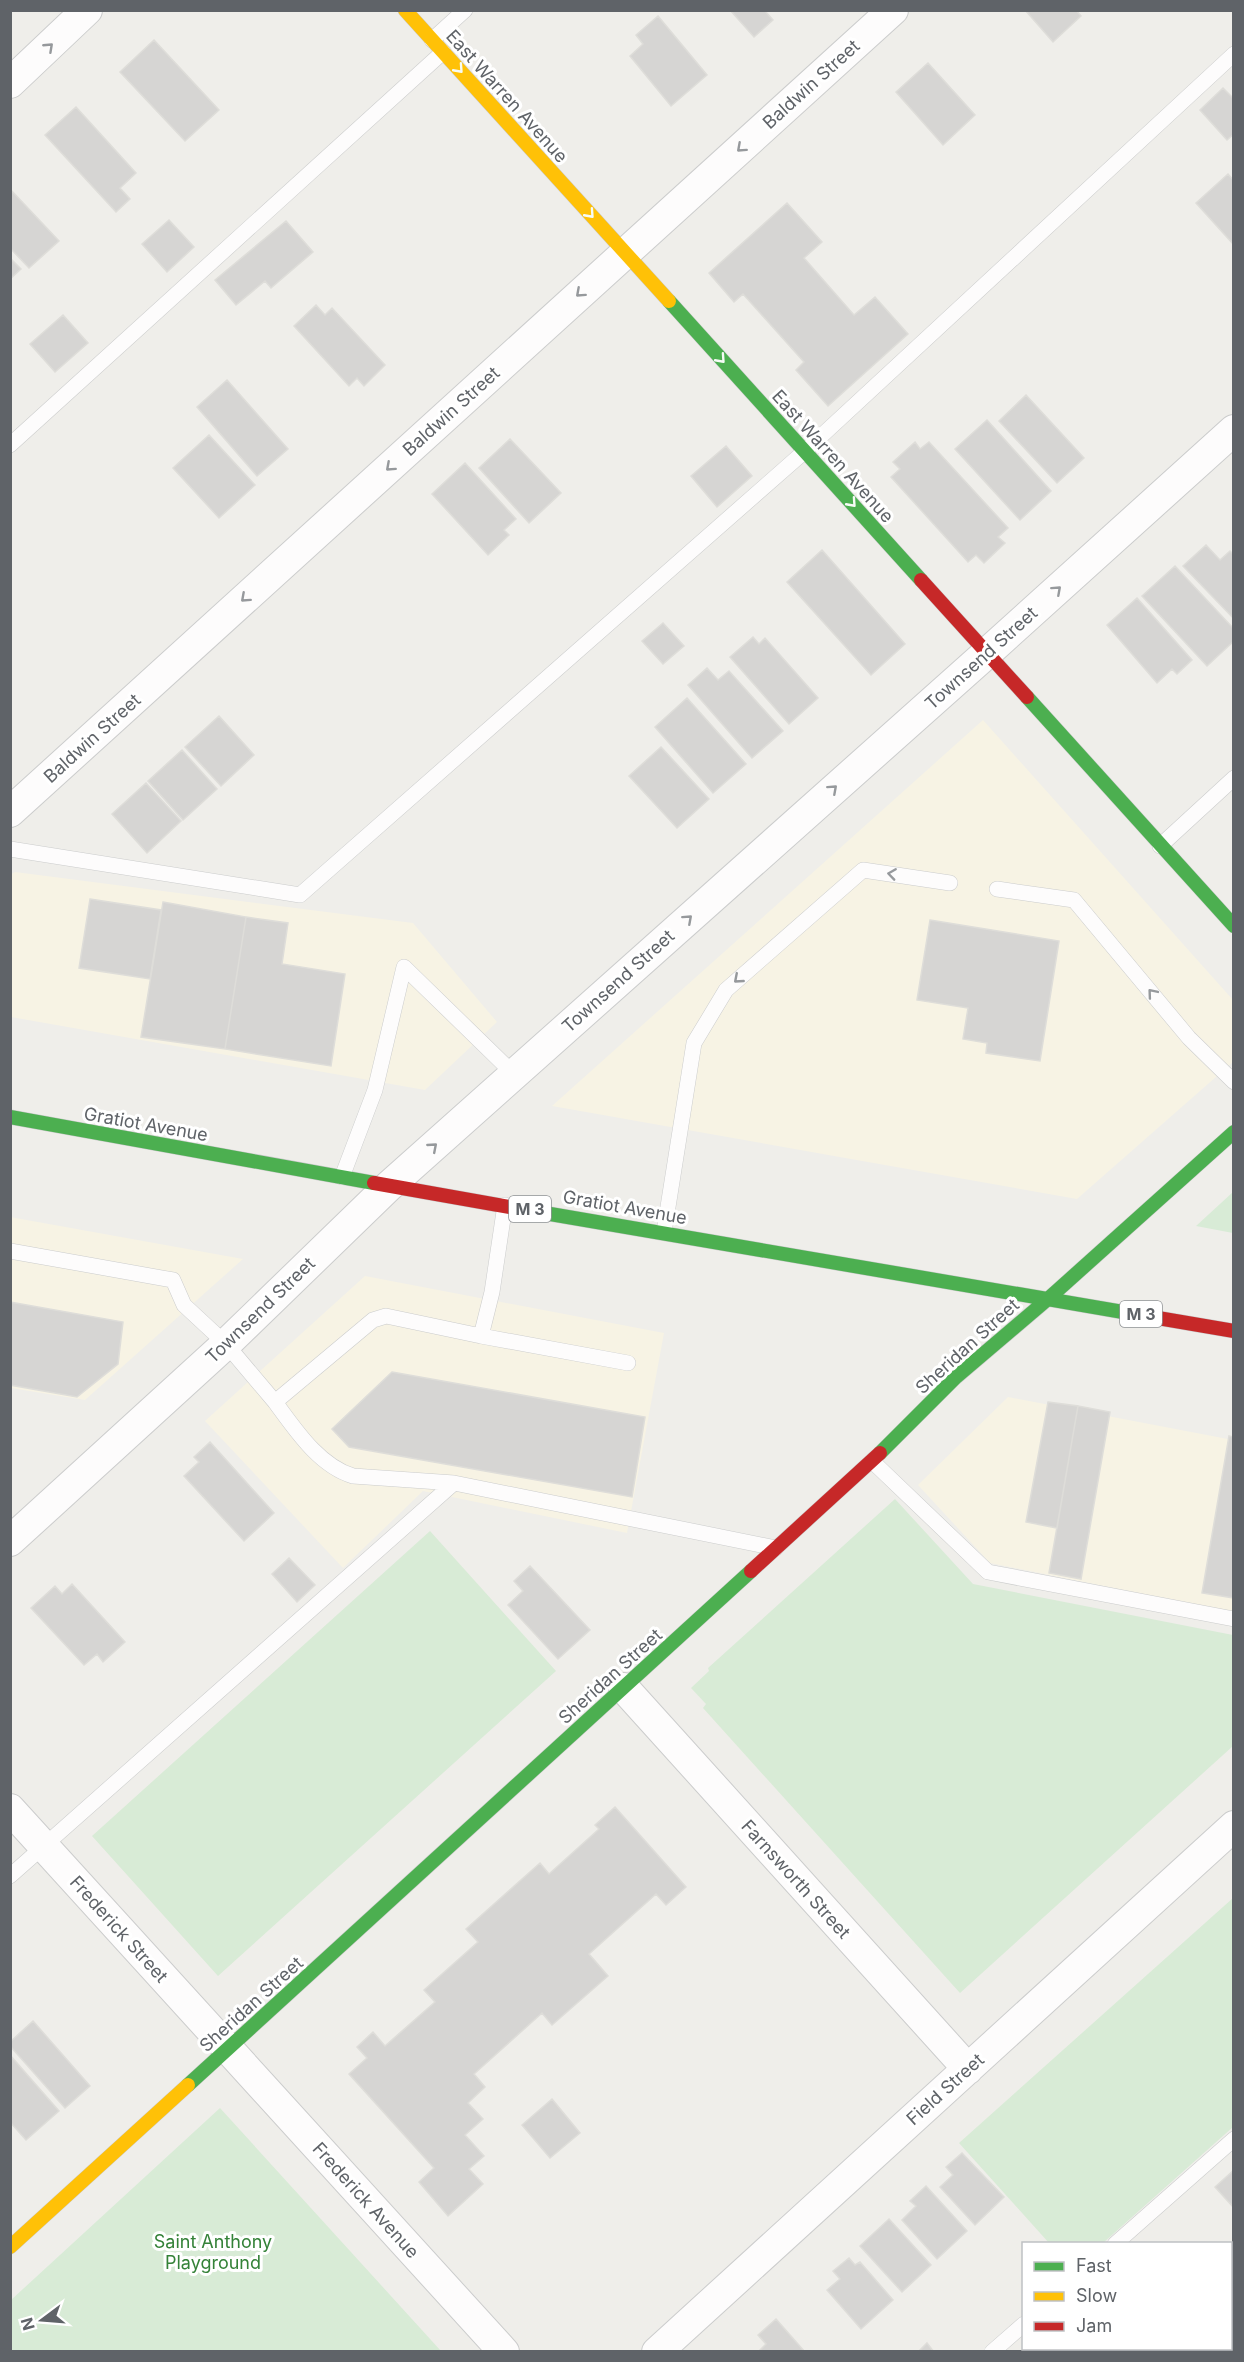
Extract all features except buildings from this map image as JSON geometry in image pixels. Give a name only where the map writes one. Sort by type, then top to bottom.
[{"type":"main road","name":"East Warren Avenue","points":[[405,10],[1233,926]]},
{"type":"main road","name":"Gratiot Avenue","points":[[10,1118],[389,1186],[1233,1331]]},
{"type":"main road","name":"Sheridan Street","points":[[10,2247],[872,1461],[955,1378],[1049,1298],[1233,1131]]},
{"type":"street","points":[[10,83],[87,10]]},
{"type":"street","name":"Baldwin Street","points":[[10,812],[893,10]]},
{"type":"street","name":"Townsend Street","points":[[10,1541],[226,1344],[389,1186],[987,653],[1233,430]]},
{"type":"street","name":"Farnsworth Street","points":[[624,1688],[968,2069]]},
{"type":"street","name":"Frederick Street","points":[[10,1809],[228,2049]]},
{"type":"street","name":"Field Street","points":[[657,2352],[1233,1826]]},
{"type":"street","name":"Frederick Avenue","points":[[228,2049],[504,2352]]},
{"type":"lane","points":[[432,40],[465,10]]},
{"type":"lane","points":[[10,445],[443,52]]},
{"type":"lane","points":[[10,849],[300,895],[805,451],[1233,54]]},
{"type":"lane","points":[[1160,846],[1233,778]]},
{"type":"lane","points":[[664,1232],[694,1043],[726,990],[863,870],[950,883]]},
{"type":"lane","points":[[997,889],[1074,900],[1189,1038],[1233,1082]]},
{"type":"lane","points":[[342,1177],[375,1090],[404,967],[514,1074]]},
{"type":"lane","points":[[481,1336],[492,1292],[505,1205]]},
{"type":"lane","points":[[10,1251],[167,1277],[173,1280],[184,1305],[226,1344],[312,1448],[339,1472],[352,1476],[454,1483],[777,1548]]},
{"type":"lane","points":[[275,1402],[373,1320],[386,1316],[628,1363]]},
{"type":"lane","points":[[872,1461],[988,1572],[1233,1619]]},
{"type":"lane","points":[[10,1876],[454,1483]]},
{"type":"lane","points":[[1117,2242],[1233,2139]]},
{"type":"lane","points":[[992,2352],[1022,2325]]},
{"type":"shaded area","points":[[983,720],[1233,1000],[1233,1062],[1077,1199],[552,1106]]},
{"type":"shaded area","points":[[15,872],[413,923],[497,1022],[425,1090],[11,1017],[10,875]]},
{"type":"shaded area","points":[[10,1217],[243,1259],[85,1400],[11,1388]]},
{"type":"shaded area","points":[[365,1276],[664,1333],[627,1533],[423,1491],[343,1568],[205,1421]]},
{"type":"shaded area","points":[[1008,1397],[1233,1440],[1233,1612],[990,1563],[918,1485]]},
{"type":"green space","points":[[1233,1192],[1233,1233],[1196,1226]]},
{"type":"green space","points":[[895,1499],[973,1584],[1233,1635],[1233,1746],[960,1993],[703,1708],[706,1704],[691,1688],[709,1671],[708,1668]]},
{"type":"green space","points":[[430,1531],[556,1671],[218,1976],[92,1836]]},
{"type":"green space","points":[[1233,1898],[1233,2127],[1104,2242],[1048,2242],[959,2143]]},
{"type":"green space","name":"Saint Anthony Playground","points":[[220,2108],[441,2351],[11,2351],[11,2300]]},
{"type":"green space","points":[[1196,2350],[1197,2351],[1021,2351]]},
{"type":"traffic: fast","points":[[669,301],[921,580]]},
{"type":"traffic: fast","points":[[1027,697],[1234,926]]},
{"type":"traffic: fast","points":[[10,1117],[374,1183]]},
{"type":"traffic: fast","points":[[880,1453],[955,1378],[1049,1298],[1234,1132]]},
{"type":"traffic: fast","points":[[521,1209],[1152,1317]]},
{"type":"traffic: fast","points":[[188,2085],[751,1571]]},
{"type":"traffic: slow","points":[[405,10],[669,301]]},
{"type":"traffic: slow","points":[[10,2247],[188,2085]]},
{"type":"traffic: jam","points":[[921,580],[1027,697]]},
{"type":"traffic: jam","points":[[374,1183],[521,1209]]},
{"type":"traffic: jam","points":[[1152,1317],[1234,1331]]},
{"type":"traffic: jam","points":[[751,1571],[880,1453]]}]
